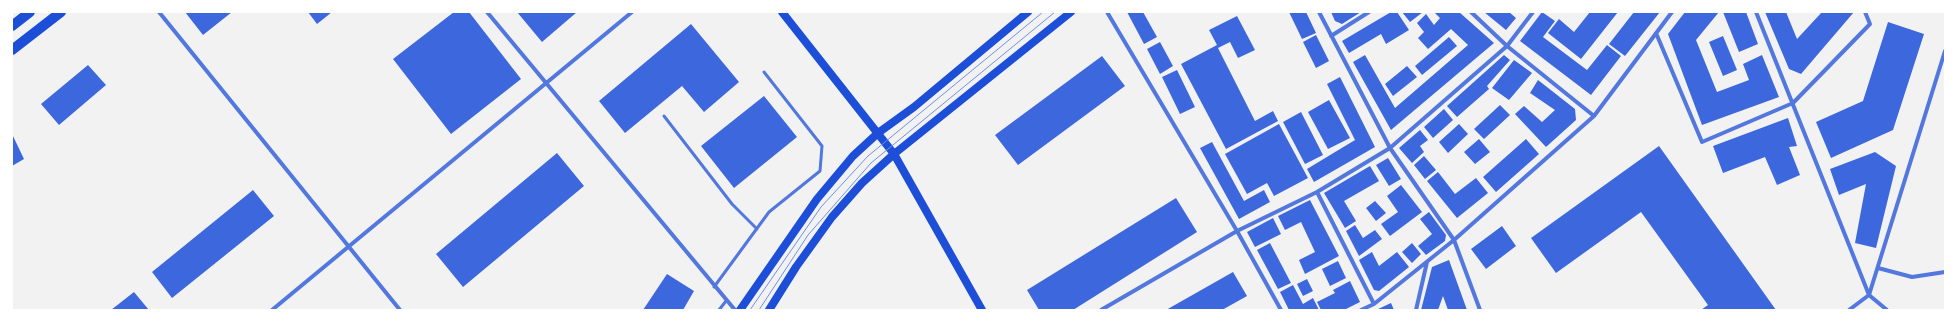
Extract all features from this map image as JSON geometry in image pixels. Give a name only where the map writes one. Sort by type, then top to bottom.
[{"type":"main road","points":[[12,26],[30,12]]},
{"type":"main road","points":[[12,50],[61,12]]},
{"type":"main road","points":[[782,12],[894,154],[982,310]]},
{"type":"main road","points":[[740,310],[833,178],[853,156],[878,133],[914,107],[1028,12]]},
{"type":"main road","points":[[769,310],[796,267],[832,217],[862,184],[894,154],[1071,12]]},
{"type":"street","points":[[159,12],[400,310]]},
{"type":"street","points":[[487,12],[714,287],[735,310]]},
{"type":"street","points":[[272,310],[632,12]]},
{"type":"street","points":[[1108,12],[1237,231],[1280,310]]},
{"type":"street","points":[[1319,12],[1390,148],[1454,240],[1480,310]]},
{"type":"street","points":[[1331,36],[1369,12]]},
{"type":"street","points":[[1471,12],[1507,46],[1594,116]]},
{"type":"street","points":[[1101,310],[1237,231],[1317,192],[1390,148],[1507,46],[1533,12]]},
{"type":"street","points":[[1361,310],[1374,304],[1454,240],[1594,116],[1672,12]]},
{"type":"street","points":[[1756,12],[1869,295],[1888,310]]},
{"type":"street","points":[[1656,33],[1702,142],[1793,104],[1870,24],[1865,12]]},
{"type":"street","points":[[1849,310],[1869,295],[1945,51]]},
{"type":"street","points":[[1317,192],[1374,304]]},
{"type":"street","points":[[1416,310],[1427,261]]},
{"type":"street","points":[[1878,268],[1912,277],[1945,272]]},
{"type":"lane","points":[[714,287],[769,212],[820,171],[822,146],[764,72]]},
{"type":"lane","points":[[664,116],[732,204],[757,229]]},
{"type":"lane","points":[[719,310],[726,301]]},
{"type":"building","points":[[185,12],[232,12],[203,35]]},
{"type":"building","points":[[308,12],[332,12],[317,24]]},
{"type":"building","points":[[454,12],[469,12],[521,79],[451,134],[393,59]]},
{"type":"building","points":[[517,12],[577,12],[542,42]]},
{"type":"building","points":[[1127,12],[1143,12],[1157,37],[1144,44]]},
{"type":"building","points":[[1289,12],[1306,12],[1316,33],[1302,39]]},
{"type":"building","points":[[1331,12],[1361,12],[1342,24],[1335,21]]},
{"type":"building","points":[[1391,12],[1397,12],[1409,30],[1386,44],[1381,34],[1349,53],[1342,41]]},
{"type":"building","points":[[1402,12],[1423,12],[1410,22]]},
{"type":"building","points":[[1434,12],[1459,12],[1494,43],[1391,130],[1353,62],[1365,55],[1395,108],[1468,45],[1451,29],[1428,49],[1418,38],[1424,32],[1417,23],[1426,14],[1434,25],[1440,18]]},
{"type":"building","points":[[1484,12],[1509,12],[1516,18],[1506,30]]},
{"type":"building","points":[[1542,12],[1555,21],[1543,37],[1587,70],[1607,45],[1621,56],[1591,95],[1520,41]]},
{"type":"building","points":[[1590,12],[1618,12],[1581,59],[1548,33],[1559,19],[1574,32]]},
{"type":"building","points":[[1634,12],[1660,12],[1625,56],[1609,44]]},
{"type":"building","points":[[1685,12],[1719,12],[1696,40],[1717,92],[1749,80],[1743,64],[1762,55],[1779,97],[1702,125],[1668,34]]},
{"type":"building","points":[[1723,12],[1746,12],[1758,44],[1739,52]]},
{"type":"building","points":[[1765,12],[1786,12],[1797,39],[1822,12],[1854,12],[1801,74],[1789,69]]},
{"type":"building","points":[[1237,16],[1255,50],[1238,58],[1230,42],[1218,48],[1255,121],[1273,111],[1278,121],[1226,149],[1181,64],[1217,45],[1209,30]]},
{"type":"building","points":[[1888,22],[1924,34],[1893,130],[1831,158],[1816,122],[1863,101]]},
{"type":"building","points":[[691,24],[739,82],[704,112],[682,86],[625,133],[599,101]]},
{"type":"building","points":[[1316,35],[1329,61],[1316,68],[1303,42]]},
{"type":"building","points":[[1723,36],[1737,70],[1723,76],[1709,42]]},
{"type":"building","points":[[1449,37],[1457,46],[1422,75],[1415,66]]},
{"type":"building","points":[[1160,42],[1173,66],[1160,74],[1147,49]]},
{"type":"building","points":[[1504,55],[1510,60],[1487,86],[1489,89],[1457,117],[1447,106]]},
{"type":"building","points":[[1102,56],[1125,86],[1018,165],[995,135]]},
{"type":"building","points":[[1514,60],[1532,73],[1509,100],[1492,88]]},
{"type":"building","points":[[88,65],[106,85],[59,125],[41,104]]},
{"type":"building","points":[[1407,66],[1417,77],[1393,96],[1385,84]]},
{"type":"building","points":[[1177,70],[1195,107],[1180,114],[1162,77]]},
{"type":"building","points":[[1340,77],[1375,147],[1314,182],[1307,169],[1355,140],[1327,84]]},
{"type":"building","points":[[1538,80],[1575,109],[1576,120],[1546,147],[1515,114],[1524,106],[1542,122],[1555,110],[1530,93]]},
{"type":"building","points":[[764,96],[797,137],[734,188],[701,146]]},
{"type":"building","points":[[1329,100],[1350,138],[1328,149],[1308,112]]},
{"type":"building","points":[[1500,105],[1510,115],[1484,139],[1474,129]]},
{"type":"building","points":[[1444,109],[1453,120],[1433,138],[1424,127]]},
{"type":"building","points":[[1301,112],[1323,155],[1305,164],[1283,122]]},
{"type":"building","points":[[1788,118],[1797,146],[1789,147],[1800,175],[1777,185],[1765,157],[1723,173],[1713,146]]},
{"type":"building","points":[[1279,124],[1308,178],[1274,196],[1267,183],[1247,194],[1225,154]]},
{"type":"building","points":[[1459,124],[1468,134],[1448,153],[1439,142]]},
{"type":"building","points":[[1420,130],[1428,140],[1420,146],[1424,152],[1412,163],[1399,148]]},
{"type":"building","points":[[12,134],[24,159],[12,166]]},
{"type":"building","points":[[1479,139],[1490,152],[1475,164],[1464,152]]},
{"type":"building","points":[[1526,139],[1539,154],[1496,192],[1483,177]]},
{"type":"building","points":[[1212,142],[1244,201],[1264,190],[1270,202],[1239,219],[1200,148]]},
{"type":"building","points":[[1659,146],[1776,310],[1701,310],[1708,305],[1641,212],[1556,273],[1531,238]]},
{"type":"building","points":[[1875,152],[1896,166],[1876,248],[1855,243],[1866,184],[1839,195],[1830,169]]},
{"type":"building","points":[[557,153],[584,186],[463,287],[436,254]]},
{"type":"building","points":[[1424,156],[1436,170],[1425,179],[1414,165]]},
{"type":"building","points":[[1388,158],[1401,179],[1389,186],[1376,165]]},
{"type":"building","points":[[1370,166],[1379,181],[1344,201],[1356,221],[1345,228],[1324,193]]},
{"type":"building","points":[[1438,172],[1455,194],[1476,178],[1488,193],[1457,218],[1427,181]]},
{"type":"building","points":[[1401,185],[1422,212],[1390,236],[1381,224],[1398,212],[1387,196]]},
{"type":"building","points":[[253,190],[274,216],[172,298],[152,272]]},
{"type":"building","points":[[1176,198],[1197,232],[1073,310],[1039,310],[1027,290]]},
{"type":"building","points":[[1310,200],[1339,256],[1305,274],[1299,260],[1315,252],[1301,222],[1285,230],[1278,216]]},
{"type":"building","points":[[1375,201],[1386,213],[1376,221],[1366,208]]},
{"type":"building","points":[[1429,212],[1446,235],[1445,241],[1426,255],[1418,246],[1432,234],[1420,219]]},
{"type":"building","points":[[1273,218],[1281,234],[1255,247],[1247,232]]},
{"type":"building","points":[[1355,225],[1363,238],[1375,230],[1382,239],[1359,256],[1346,231]]},
{"type":"building","points":[[1502,226],[1516,246],[1486,269],[1471,249]]},
{"type":"building","points":[[1270,243],[1291,283],[1278,289],[1257,250]]},
{"type":"building","points":[[1412,243],[1421,254],[1412,263],[1402,252]]},
{"type":"building","points":[[1372,252],[1379,266],[1397,252],[1409,267],[1379,291],[1374,290],[1359,260]]},
{"type":"building","points":[[1449,260],[1467,310],[1448,310],[1443,296],[1438,310],[1421,310],[1432,267]]},
{"type":"building","points":[[1338,261],[1346,278],[1330,286],[1322,269]]},
{"type":"building","points":[[1233,272],[1247,296],[1222,310],[1166,310]]},
{"type":"building","points":[[667,274],[694,291],[683,310],[643,310]]},
{"type":"building","points":[[1307,279],[1313,291],[1303,296],[1297,284]]},
{"type":"building","points":[[1350,281],[1360,302],[1344,310],[1321,310],[1317,302],[1335,293],[1333,290]]},
{"type":"building","points":[[1293,285],[1303,304],[1313,298],[1319,310],[1289,310],[1280,292]]},
{"type":"building","points":[[134,292],[149,310],[111,310]]},
{"type":"building","points":[[1391,303],[1394,310],[1376,310]]},
{"type":"tram line","points":[[750,310],[821,207],[868,156],[1043,12]]},
{"type":"tram line","points":[[759,310],[808,235],[871,163],[1055,12]]}]
